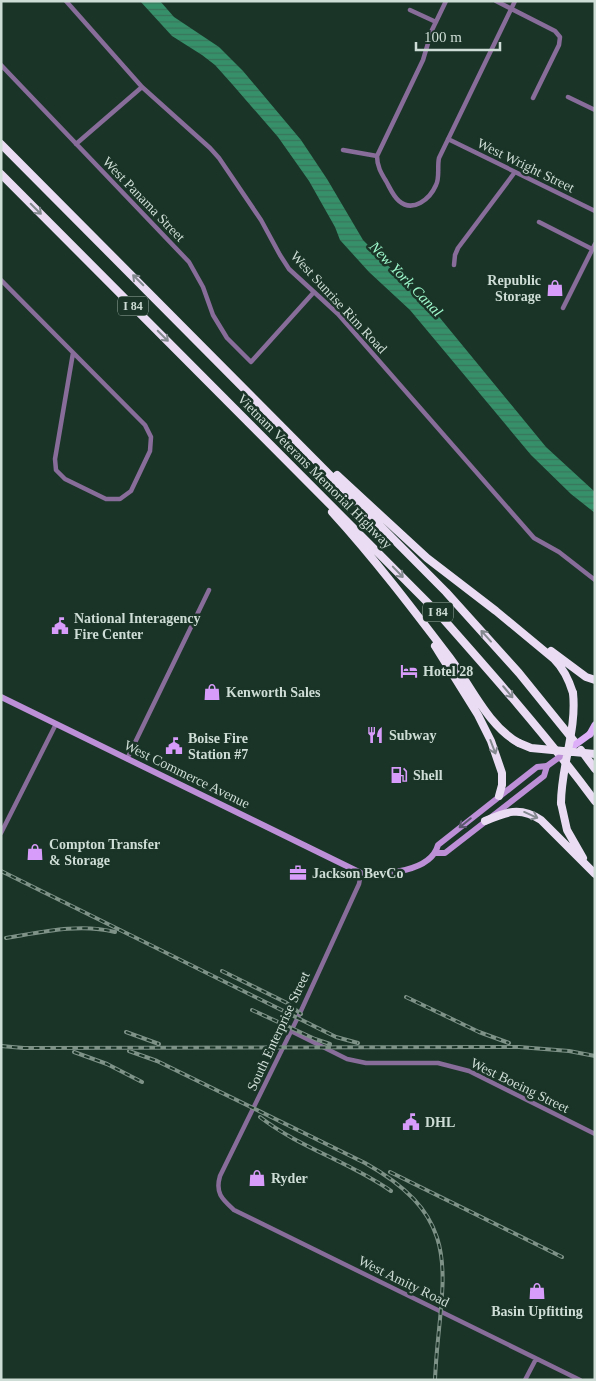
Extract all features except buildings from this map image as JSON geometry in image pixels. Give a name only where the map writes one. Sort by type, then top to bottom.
[{"type":"highway","name":"Vietnam Veterans Memorial Highway","points":[[1,144],[453,599],[518,673],[595,769]]},
{"type":"highway","name":"Vietnam Veterans Memorial Highway","points":[[1,174],[438,613],[503,686],[595,801]]},
{"type":"highway","points":[[234,377],[384,520],[427,558],[586,677],[595,680]]},
{"type":"highway","points":[[265,438],[363,546],[450,658],[497,727],[519,743],[531,748],[595,754]]},
{"type":"highway","points":[[496,611],[561,666],[569,680],[573,693],[574,714],[561,790],[563,818],[572,841],[595,873]]},
{"type":"highway","points":[[416,614],[485,728],[502,773],[502,785],[499,796]]},
{"type":"highway","points":[[485,821],[500,814],[514,811],[525,811],[533,814],[595,873]]},
{"type":"main road","points":[[568,750],[592,733],[595,725]]},
{"type":"street","name":"West Sunrise Rim Road","points":[[66,1],[142,87],[219,158],[261,220],[289,269],[338,314],[534,538],[558,552],[595,580]]},
{"type":"street","points":[[446,1],[422,60],[377,156],[378,167],[395,197],[402,204],[413,206],[423,202],[435,187],[439,158],[515,1]]},
{"type":"street","points":[[496,1],[555,31],[560,37],[559,45],[533,98]]},
{"type":"street","points":[[410,10],[436,22]]},
{"type":"street","name":"West Panama Street","points":[[1,65],[189,262],[203,287],[217,323],[227,338],[251,362],[314,292]]},
{"type":"street","points":[[76,144],[142,87]]},
{"type":"street","points":[[568,97],[595,110]]},
{"type":"street","name":"West Wright Street","points":[[448,139],[595,211]]},
{"type":"street","points":[[343,150],[377,156]]},
{"type":"street","points":[[454,265],[458,248],[515,172]]},
{"type":"street","points":[[539,222],[594,246],[563,308]]},
{"type":"street","points":[[1,280],[145,425],[151,437],[150,451],[131,491],[120,499],[106,499],[65,478],[56,470],[55,459],[73,353]]},
{"type":"street","points":[[128,759],[209,590]]},
{"type":"street","name":"West Commerce Avenue","points":[[1,696],[361,873]]},
{"type":"street","points":[[1,833],[56,724]]},
{"type":"street","points":[[436,853],[438,845],[499,796],[537,768],[547,766],[568,750]]},
{"type":"street","points":[[361,873],[377,874],[408,869],[424,862],[436,853],[445,853],[544,776],[547,766]]},
{"type":"street","name":"South Enterprise Street","points":[[221,1198],[217,1185],[220,1176],[291,1031],[359,884],[361,873]]},
{"type":"street","name":"West Boeing Street","points":[[291,1031],[347,1059],[366,1063],[438,1063],[468,1071],[595,1134]]},
{"type":"street","name":"West Amity Road","points":[[221,1198],[234,1210],[580,1380]]},
{"type":"street","points":[[525,1380],[536,1359]]},
{"type":"shaded area","points":[[140,1],[160,1],[174,17],[219,47],[243,71],[301,140],[327,179],[363,240],[440,318],[546,447],[595,492],[595,513],[571,494],[531,455],[410,310],[369,272],[340,240],[335,227],[309,181],[278,137],[232,84],[215,65],[172,36]]},
{"type":"railway","points":[[1,871],[336,1037],[358,1043]]},
{"type":"railway","points":[[6,938],[74,928],[101,929],[115,932]]},
{"type":"railway","points":[[222,971],[287,1003],[301,1014]]},
{"type":"railway","points":[[406,997],[479,1032],[509,1043]]},
{"type":"railway","points":[[252,1010],[330,1044]]},
{"type":"railway","points":[[126,1032],[159,1044]]},
{"type":"railway","points":[[1,1046],[24,1048],[519,1047],[569,1051],[595,1056]]},
{"type":"railway","points":[[129,1051],[157,1061],[365,1163],[399,1185],[421,1208],[435,1231],[441,1256],[443,1283],[435,1380]]},
{"type":"railway","points":[[74,1052],[107,1064],[142,1082]]},
{"type":"railway","points":[[260,1117],[292,1138],[359,1172],[391,1191]]},
{"type":"railway","points":[[390,1172],[562,1257]]},
{"type":"place","name":"Republic Storage","points":[[555,288]]},
{"type":"place","name":"National Interagency Fire Center","points":[[60,626]]},
{"type":"place","name":"Hotel 28","points":[[409,671]]},
{"type":"place","name":"Kenworth Sales","points":[[212,692]]},
{"type":"place","name":"Subway","points":[[375,735]]},
{"type":"place","name":"Boise Fire Station #7","points":[[174,746]]},
{"type":"place","name":"Shell","points":[[399,775]]},
{"type":"place","name":"Compton Transfer & Storage","points":[[35,852]]},
{"type":"place","name":"Jackson BevCo","points":[[298,873]]},
{"type":"place","name":"DHL","points":[[411,1122]]},
{"type":"place","name":"Ryder","points":[[257,1178]]},
{"type":"place","name":"Basin Upfitting","points":[[537,1291]]},
{"type":"water label","name":"New York Canal","points":[[406,279]]}]
